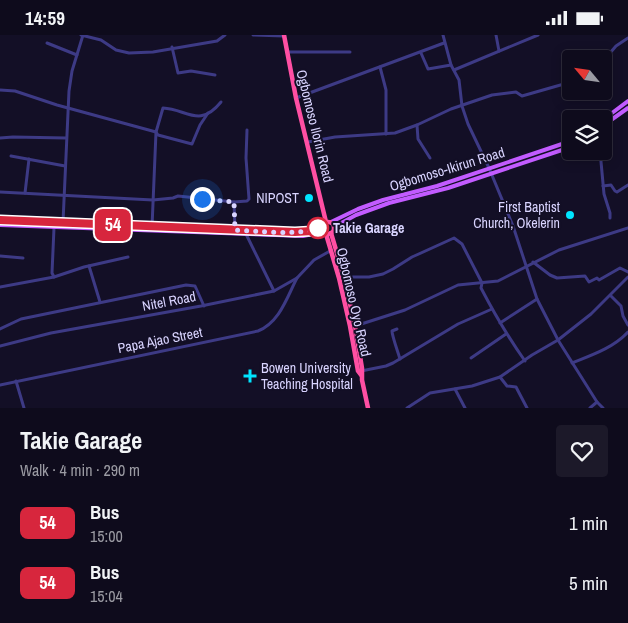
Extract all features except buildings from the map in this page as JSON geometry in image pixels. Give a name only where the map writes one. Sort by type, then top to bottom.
[{"type":"highway","name":"Ogbomoso Ilorin Road","points":[[284,35],[296,98],[330,223]]},
{"type":"highway","points":[[330,223],[333,231],[327,233],[321,227],[330,223]]},
{"type":"highway","name":"Ogbomoso Oyo Road","points":[[327,233],[368,408]]},
{"type":"highway","name":"Ogbomoso Oyo Road","points":[[327,233],[344,277],[355,326],[360,372]]},
{"type":"main road","points":[[612,113],[628,101]]},
{"type":"main road","points":[[612,119],[628,107]]},
{"type":"main road","name":"Ogbomoso-Ikirun Road","points":[[330,223],[383,199],[437,186],[562,144]]},
{"type":"main road","name":"Ogbomoso-Ikirun Road","points":[[330,223],[381,205],[448,188],[562,150]]},
{"type":"main road","points":[[0,220],[63,222],[110,227],[246,234],[303,236],[327,233]]},
{"type":"main road","points":[[0,225],[54,228],[152,227],[307,231],[321,227]]},
{"type":"street","points":[[63,222],[67,107],[72,71],[82,35],[101,40],[116,50],[129,53],[153,52],[172,47],[217,41],[225,35]]},
{"type":"street","points":[[253,35],[284,35]]},
{"type":"street","points":[[443,35],[451,65],[459,80],[462,106],[468,124],[513,226],[537,299],[558,341],[597,402],[603,408]]},
{"type":"street","points":[[496,35],[499,51]]},
{"type":"street","points":[[454,70],[538,35]]},
{"type":"street","points":[[612,51],[628,38]]},
{"type":"street","points":[[47,43],[77,55]]},
{"type":"street","points":[[296,98],[444,43]]},
{"type":"street","points":[[172,47],[178,73],[190,71],[215,75]]},
{"type":"street","points":[[286,52],[350,52]]},
{"type":"street","points":[[421,53],[428,69],[451,65]]},
{"type":"street","points":[[380,67],[386,89],[386,134]]},
{"type":"street","points":[[308,142],[334,137],[386,134],[417,125],[451,109],[500,93],[516,92],[522,96],[562,85]]},
{"type":"street","points":[[0,90],[15,91],[192,144],[200,125],[208,113]]},
{"type":"street","points":[[152,227],[156,132],[165,107],[192,117],[208,113],[221,102]]},
{"type":"street","points":[[417,125],[418,139],[430,158]]},
{"type":"street","points":[[0,191],[153,200],[178,196],[234,202],[247,201],[249,199],[246,158],[247,130]]},
{"type":"street","points":[[0,138],[66,138]]},
{"type":"street","points":[[11,156],[65,166]]},
{"type":"street","points":[[25,193],[29,159]]},
{"type":"street","points":[[601,160],[603,186],[610,218]]},
{"type":"street","points":[[603,186],[611,185],[617,192],[628,185]]},
{"type":"street","points":[[234,202],[235,230]]},
{"type":"street","points":[[54,228],[52,273],[54,277]]},
{"type":"street","points":[[355,326],[405,310],[458,285],[498,281],[559,250],[628,228]]},
{"type":"street","points":[[246,234],[274,291]]},
{"type":"street","points":[[344,277],[369,277],[382,274],[412,257],[454,238],[462,244],[482,283],[481,288],[492,309],[506,334],[525,361]]},
{"type":"street","name":"Nitel Road","points":[[0,346],[52,333],[204,306],[274,291],[297,278],[314,260],[330,251]]},
{"type":"street","points":[[0,256],[23,258]]},
{"type":"street","points":[[0,287],[54,277],[128,257]]},
{"type":"street","points":[[533,262],[550,275],[562,279],[569,276],[584,276],[589,283],[620,268],[628,272]]},
{"type":"street","points":[[89,266],[100,302]]},
{"type":"street","points":[[407,408],[430,393],[472,387],[500,377],[558,341],[575,328],[611,296],[628,277]]},
{"type":"street","name":"Papa Ajao Street","points":[[0,385],[258,331],[267,327],[274,320],[289,297],[297,278]]},
{"type":"street","points":[[0,329],[21,319],[192,285],[198,289],[204,306]]},
{"type":"street","points":[[611,296],[621,306],[623,316],[628,325]]},
{"type":"street","points":[[500,323],[537,299]]},
{"type":"street","points":[[360,372],[386,366],[452,327],[492,309]]},
{"type":"street","points":[[398,329],[392,331],[392,335],[397,344],[400,359]]},
{"type":"street","points":[[572,363],[598,353],[628,332]]},
{"type":"street","points":[[470,358],[506,334]]},
{"type":"street","points":[[500,377],[507,386],[516,387],[527,408]]},
{"type":"street","points":[[16,381],[24,408]]},
{"type":"street","points":[[455,389],[465,408]]},
{"type":"street","points":[[590,408],[597,402]]},
{"type":"bus line","name":"54","points":[[0,220],[295,232],[312,231],[321,227]]},
{"type":"place","name":"NIPOST","points":[[309,198]]},
{"type":"place","name":"First Baptist Church, Okelerin","points":[[570,215]]},
{"type":"place","name":"Takie Garage","points":[[318,228]]},
{"type":"place","name":"Bowen University Teaching Hospital","points":[[250,376]]},
{"type":"route","points":[[202,199],[234,202],[235,230],[295,232],[312,231],[318,228]]}]
